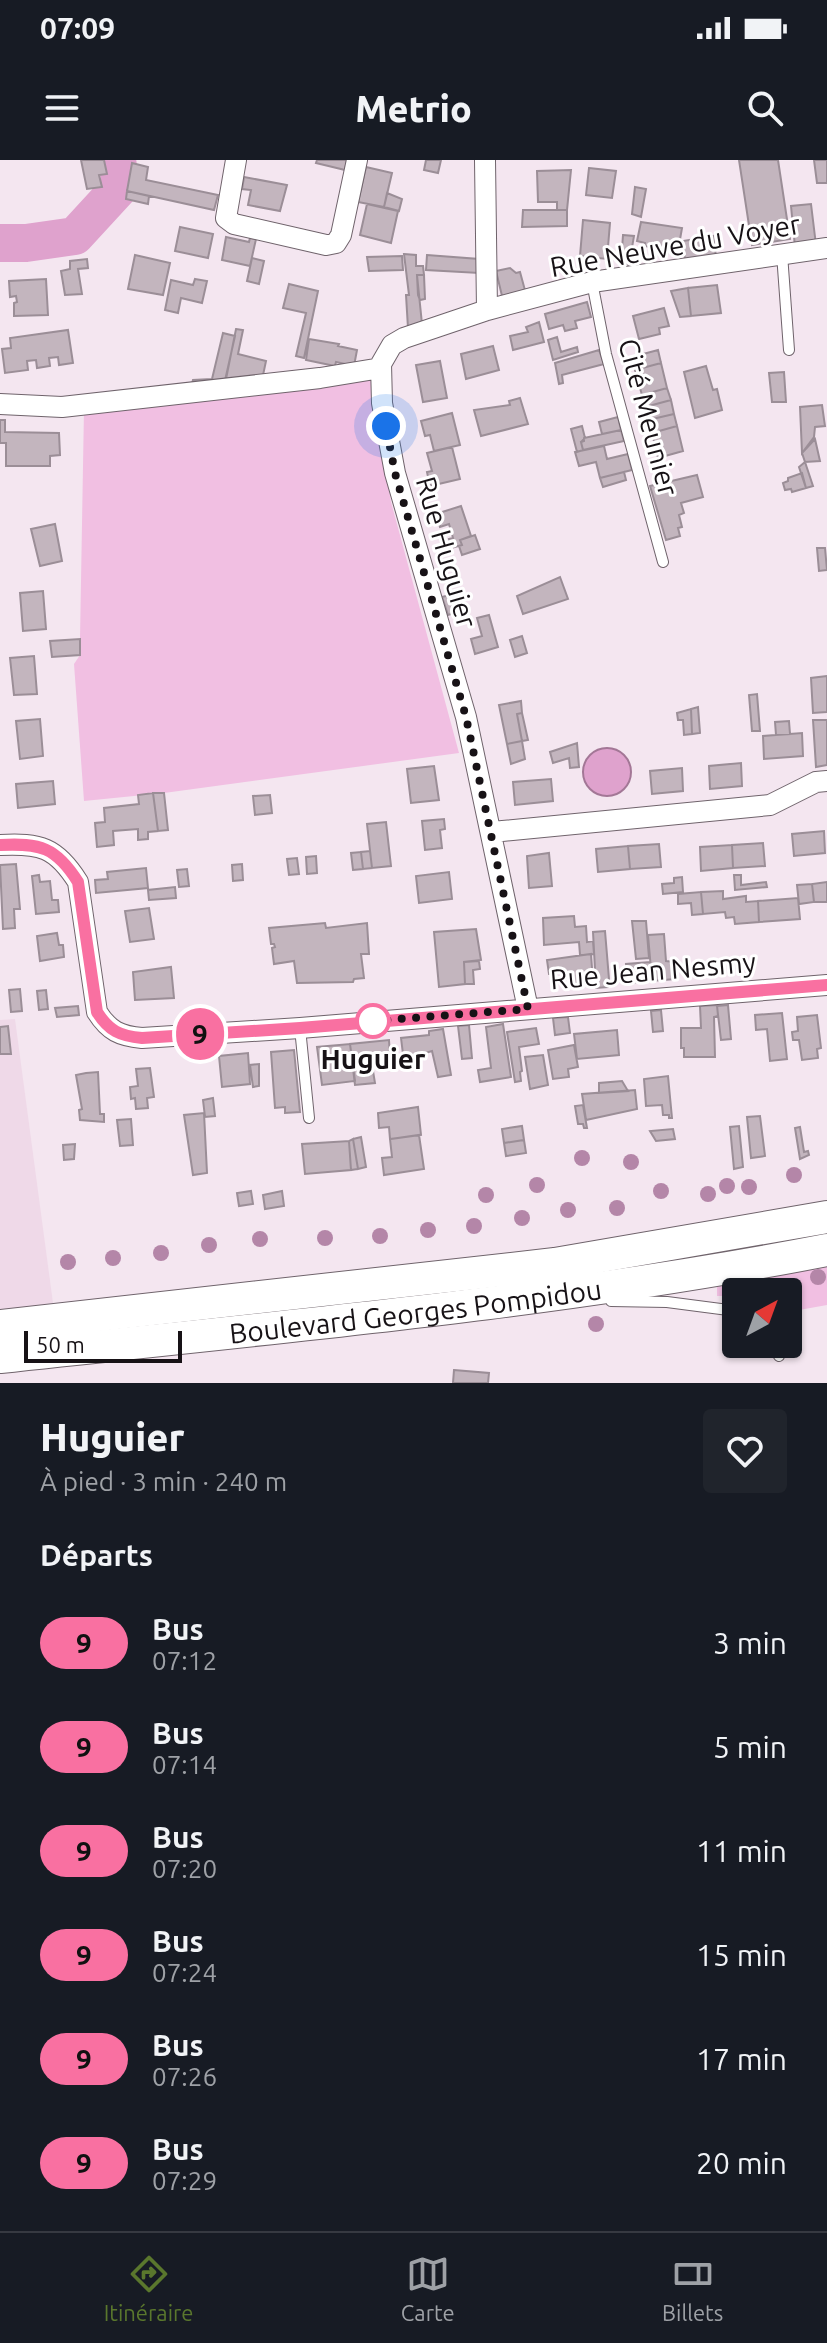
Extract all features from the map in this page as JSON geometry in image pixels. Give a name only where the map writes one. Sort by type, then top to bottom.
[{"type":"main road","name":"Boulevard Georges Pompidou","points":[[0,1326],[555,1264],[827,1217]]},
{"type":"main road","name":"Boulevard Georges Pompidou","points":[[0,1357],[529,1300],[723,1270],[827,1250]]},
{"type":"street","points":[[236,160],[226,218],[234,224],[326,245],[336,243],[341,235],[357,160]]},
{"type":"street","points":[[0,404],[62,407],[320,378],[381,368],[392,345],[404,338],[487,310],[485,160]]},
{"type":"street","name":"Rue Neuve du Voyer","points":[[487,310],[592,282],[827,248]]},
{"type":"street","name":"Rue Huguier","points":[[381,368],[382,403],[395,473],[466,717],[528,1009]]},
{"type":"street","points":[[492,832],[770,805],[816,782],[827,781]]},
{"type":"street","name":"Rue Jean Nesmy","points":[[0,845],[44,847],[68,867],[78,882],[97,1012],[106,1026],[115,1032],[142,1038],[827,985]]},
{"type":"lane","points":[[782,254],[789,350]]},
{"type":"lane","name":"Cité Meunier","points":[[592,282],[606,354],[663,562]]},
{"type":"lane","points":[[300,1028],[309,1118]]},
{"type":"lane","points":[[529,1300],[590,1301]]},
{"type":"lane","points":[[606,1301],[667,1302],[722,1309]]},
{"type":"shaded area","points":[[370,376],[391,502],[459,753],[84,801],[74,664],[80,655],[84,409]]},
{"type":"shaded area","points":[[607,748],[624,755],[631,772],[624,789],[607,796],[590,789],[583,772],[590,755]]},
{"type":"shaded area","points":[[15,1019],[53,1303],[0,1311],[0,1020]]},
{"type":"shaded area","points":[[827,1265],[827,1305],[802,1309],[802,1278],[762,1278]]},
{"type":"shaded area","points":[[722,1286],[722,1296],[717,1296],[717,1287]]},
{"type":"building","points":[[81,160],[104,160],[107,174],[99,175],[102,187],[87,189]]},
{"type":"building","points":[[317,160],[347,160],[345,170],[316,163]]},
{"type":"building","points":[[426,160],[441,160],[438,173],[424,170]]},
{"type":"building","points":[[739,160],[778,160],[790,239],[752,245]]},
{"type":"building","points":[[814,160],[827,160],[827,183],[817,183]]},
{"type":"building","points":[[132,163],[148,167],[146,180],[218,195],[214,210],[127,191]]},
{"type":"building","points":[[366,167],[392,173],[384,207],[358,202]]},
{"type":"building","points":[[589,168],[616,171],[612,198],[586,195]]},
{"type":"building","points":[[571,170],[567,210],[557,210],[557,202],[538,202],[537,171]]},
{"type":"building","points":[[244,177],[287,185],[280,211],[248,205],[251,190],[242,189]]},
{"type":"building","points":[[635,187],[646,189],[641,217],[632,214]]},
{"type":"building","points":[[127,191],[149,196],[148,204],[126,199]]},
{"type":"building","points":[[387,193],[402,199],[399,211],[384,207]]},
{"type":"building","points":[[367,204],[398,211],[391,243],[360,235]]},
{"type":"building","points":[[811,204],[816,245],[795,247],[791,206]]},
{"type":"building","points":[[523,210],[567,210],[567,226],[522,227]]},
{"type":"building","points":[[583,220],[610,223],[607,259],[580,256]]},
{"type":"building","points":[[641,222],[682,228],[678,251],[668,250],[667,256],[661,258],[660,248],[645,246],[645,243],[637,241]]},
{"type":"building","points":[[180,227],[213,234],[208,258],[175,251]]},
{"type":"building","points":[[623,235],[634,236],[629,265],[621,264]]},
{"type":"building","points":[[713,236],[716,256],[685,260],[683,241]]},
{"type":"building","points":[[226,237],[249,242],[250,238],[256,239],[250,266],[222,260]]},
{"type":"building","points":[[404,254],[416,255],[416,266],[423,266],[424,275],[417,275],[422,324],[408,328],[406,295],[409,295]]},
{"type":"building","points":[[135,255],[170,263],[163,295],[128,289]]},
{"type":"building","points":[[427,255],[479,259],[479,273],[426,270]]},
{"type":"building","points":[[402,256],[403,270],[369,271],[367,257]]},
{"type":"building","points":[[252,258],[264,261],[259,284],[247,281]]},
{"type":"building","points":[[87,259],[88,268],[78,269],[82,294],[65,295],[61,271],[70,269],[70,261]]},
{"type":"building","points":[[510,268],[516,273],[520,272],[526,294],[503,300],[496,271]]},
{"type":"building","points":[[417,275],[424,275],[425,299],[420,300],[418,295]]},
{"type":"building","points":[[46,279],[48,315],[14,316],[14,303],[17,302],[16,296],[10,297],[9,281]]},
{"type":"building","points":[[195,279],[207,281],[202,303],[181,298],[178,313],[165,310],[171,280],[193,285]]},
{"type":"building","points":[[289,284],[318,291],[304,358],[296,356],[306,313],[283,308]]},
{"type":"building","points":[[717,285],[721,313],[691,316],[688,288]]},
{"type":"building","points":[[688,288],[691,316],[680,317],[671,291]]},
{"type":"building","points":[[587,302],[591,317],[575,321],[577,328],[565,331],[563,325],[549,329],[545,314]]},
{"type":"building","points":[[664,308],[669,326],[659,328],[660,334],[639,339],[633,316]]},
{"type":"building","points":[[539,322],[544,342],[513,350],[510,336],[528,332],[526,327]]},
{"type":"building","points":[[236,329],[243,330],[238,354],[266,361],[262,380],[226,379]]},
{"type":"building","points":[[68,330],[73,363],[59,365],[58,357],[49,358],[50,366],[37,368],[36,360],[27,361],[28,370],[5,373],[2,349],[11,348],[10,338]]},
{"type":"building","points":[[223,333],[235,336],[224,385],[191,388],[193,380],[212,379]]},
{"type":"building","points":[[557,337],[561,352],[577,347],[578,352],[553,360],[548,340]]},
{"type":"building","points":[[309,339],[357,350],[354,366],[306,360]]},
{"type":"building","points":[[493,346],[499,370],[466,379],[461,354]]},
{"type":"building","points":[[599,350],[604,364],[562,375],[563,383],[559,384],[555,363]]},
{"type":"building","points":[[658,350],[661,363],[635,370],[632,357]]},
{"type":"building","points":[[440,361],[447,398],[423,402],[416,365]]},
{"type":"building","points":[[661,363],[667,388],[642,395],[635,370]]},
{"type":"building","points":[[706,366],[713,390],[717,389],[722,410],[695,418],[684,372]]},
{"type":"building","points":[[784,372],[786,402],[772,402],[769,373]]},
{"type":"building","points":[[667,388],[671,400],[645,407],[642,395]]},
{"type":"building","points":[[520,398],[528,424],[481,436],[474,410],[510,405],[509,401]]},
{"type":"building","points":[[671,400],[674,414],[648,420],[645,407]]},
{"type":"building","points":[[822,405],[825,426],[815,427],[814,437],[802,453],[800,407]]},
{"type":"building","points":[[452,413],[460,445],[434,451],[430,435],[425,436],[421,421]]},
{"type":"building","points":[[674,414],[677,426],[652,433],[648,420]]},
{"type":"building","points":[[618,417],[621,430],[602,434],[599,422]]},
{"type":"building","points":[[0,420],[5,420],[5,432],[59,433],[60,455],[50,456],[50,466],[6,466],[6,443],[0,443]]},
{"type":"building","points":[[582,426],[585,438],[581,442],[583,450],[577,452],[571,429]]},
{"type":"building","points":[[677,426],[683,451],[658,458],[652,433]]},
{"type":"building","points":[[621,430],[624,441],[583,450],[581,442],[584,438]]},
{"type":"building","points":[[815,439],[820,461],[805,462],[802,453]]},
{"type":"building","points":[[604,446],[607,459],[628,454],[632,470],[600,478],[596,462],[579,466],[575,452]]},
{"type":"building","points":[[452,447],[460,479],[430,486],[427,472],[432,471],[427,453]]},
{"type":"building","points":[[805,462],[813,486],[806,488],[799,467]]},
{"type":"building","points":[[624,472],[626,480],[603,487],[600,478]]},
{"type":"building","points":[[802,473],[806,488],[792,492],[791,489],[785,490],[783,483],[788,478]]},
{"type":"building","points":[[697,475],[703,497],[681,503],[684,513],[679,515],[682,527],[678,528],[680,536],[666,540],[650,486]]},
{"type":"building","points":[[461,506],[471,536],[460,540],[462,545],[451,548],[449,539],[453,538],[449,524],[440,527],[436,514]]},
{"type":"building","points":[[55,524],[62,561],[40,566],[31,529]]},
{"type":"building","points":[[475,535],[480,549],[462,555],[460,540]]},
{"type":"building","points":[[817,548],[825,548],[827,570],[819,571]]},
{"type":"building","points":[[560,577],[568,599],[523,614],[517,596]]},
{"type":"building","points":[[43,591],[46,629],[23,631],[20,593]]},
{"type":"building","points":[[454,594],[460,611],[448,615],[442,597]]},
{"type":"building","points":[[489,615],[498,647],[475,654],[471,639],[482,636],[477,618]]},
{"type":"building","points":[[522,636],[527,653],[515,657],[510,640]]},
{"type":"building","points":[[80,639],[80,655],[52,657],[50,641]]},
{"type":"building","points":[[34,656],[37,694],[14,695],[10,658]]},
{"type":"building","points":[[827,676],[827,712],[813,713],[811,678]]},
{"type":"building","points":[[757,694],[760,731],[752,731],[749,695]]},
{"type":"building","points":[[521,701],[522,713],[517,714],[522,741],[507,744],[499,705]]},
{"type":"building","points":[[698,707],[700,733],[692,734],[691,709]]},
{"type":"building","points":[[691,709],[692,734],[684,735],[683,720],[678,720],[677,713]]},
{"type":"building","points":[[522,713],[528,740],[522,741],[517,714]]},
{"type":"building","points":[[40,719],[43,756],[20,759],[16,721]]},
{"type":"building","points":[[813,720],[827,720],[827,765],[816,767]]},
{"type":"building","points":[[789,721],[790,734],[776,735],[775,722]]},
{"type":"building","points":[[802,733],[803,756],[764,759],[763,736]]},
{"type":"building","points":[[522,741],[525,759],[511,764],[507,744]]},
{"type":"building","points":[[577,743],[579,767],[570,768],[569,758],[553,763],[550,752]]},
{"type":"building","points":[[741,763],[742,786],[710,789],[709,766]]},
{"type":"building","points":[[434,766],[439,800],[411,803],[407,769]]},
{"type":"building","points":[[682,768],[683,791],[652,794],[650,771]]},
{"type":"building","points":[[551,779],[553,801],[515,805],[513,782]]},
{"type":"building","points":[[53,781],[55,804],[18,808],[16,784]]},
{"type":"building","points":[[153,793],[164,793],[168,830],[158,831]]},
{"type":"building","points":[[153,793],[158,831],[148,832],[148,839],[138,840],[138,829],[113,831],[114,845],[97,847],[95,823],[105,822],[104,808],[139,804],[138,795]]},
{"type":"building","points":[[270,795],[272,813],[255,815],[253,796]]},
{"type":"building","points":[[444,819],[445,829],[440,830],[442,848],[425,850],[422,821]]},
{"type":"building","points":[[386,822],[391,866],[372,868],[367,824]]},
{"type":"building","points":[[824,831],[825,853],[794,856],[792,834]]},
{"type":"building","points":[[763,843],[765,866],[733,868],[732,845]]},
{"type":"building","points":[[659,844],[661,867],[630,869],[628,846]]},
{"type":"building","points":[[732,845],[733,868],[701,871],[700,847]]},
{"type":"building","points":[[628,846],[630,869],[598,872],[596,849]]},
{"type":"building","points":[[370,851],[372,868],[363,869],[361,852]]},
{"type":"building","points":[[361,852],[363,869],[353,870],[351,853]]},
{"type":"building","points":[[549,853],[552,886],[529,888],[527,856]]},
{"type":"building","points":[[316,856],[317,873],[307,874],[306,857]]},
{"type":"building","points":[[297,858],[299,874],[289,875],[287,859]]},
{"type":"building","points":[[16,864],[20,909],[14,909],[15,928],[3,929],[0,865]]},
{"type":"building","points":[[242,864],[243,880],[233,881],[232,865]]},
{"type":"building","points":[[146,868],[148,888],[96,893],[95,880],[108,879],[107,872]]},
{"type":"building","points":[[187,869],[189,886],[179,887],[177,870]]},
{"type":"building","points":[[449,872],[452,899],[419,903],[416,876]]},
{"type":"building","points":[[39,875],[40,882],[50,881],[52,900],[58,900],[59,912],[36,914],[32,876]]},
{"type":"building","points":[[734,875],[741,875],[741,885],[766,882],[767,887],[735,890]]},
{"type":"building","points":[[682,877],[683,892],[663,894],[662,884],[674,883],[674,878]]},
{"type":"building","points":[[827,882],[827,902],[814,902],[812,884]]},
{"type":"building","points":[[812,884],[814,902],[799,904],[797,885]]},
{"type":"building","points":[[175,887],[176,898],[149,900],[148,890]]},
{"type":"building","points":[[723,891],[723,899],[746,896],[746,902],[758,901],[759,922],[735,924],[734,917],[726,918],[725,912],[703,914],[701,892]]},
{"type":"building","points":[[701,892],[703,914],[692,915],[691,903],[678,904],[678,894]]},
{"type":"building","points":[[798,898],[800,919],[759,922],[758,901]]},
{"type":"building","points":[[149,908],[154,939],[130,942],[125,911]]},
{"type":"building","points":[[574,916],[575,927],[586,926],[587,942],[593,941],[594,954],[580,955],[579,942],[544,945],[543,918]]},
{"type":"building","points":[[632,921],[646,921],[649,958],[636,959]]},
{"type":"building","points":[[325,923],[326,928],[367,923],[369,954],[361,954],[364,978],[354,979],[353,982],[297,983],[294,961],[274,964],[272,948],[275,947],[271,944],[269,928]]},
{"type":"building","points":[[476,929],[481,960],[464,962],[465,984],[439,987],[434,932]]},
{"type":"building","points":[[605,931],[608,987],[596,988],[593,932]]},
{"type":"building","points":[[57,933],[64,957],[40,961],[37,936]]},
{"type":"building","points":[[664,934],[666,961],[675,962],[675,979],[652,981],[648,935]]},
{"type":"building","points":[[591,954],[593,982],[571,984],[569,972],[549,974],[547,960]]},
{"type":"building","points":[[479,961],[480,969],[473,970],[474,984],[465,984],[464,962]]},
{"type":"building","points":[[650,962],[652,981],[628,983],[626,964]]},
{"type":"building","points":[[171,967],[174,998],[135,1000],[133,972]]},
{"type":"building","points":[[20,989],[22,1011],[11,1012],[9,990]]},
{"type":"building","points":[[46,990],[48,1009],[39,1010],[37,991]]},
{"type":"building","points":[[717,1005],[718,1016],[714,1017],[715,1057],[684,1057],[681,1028],[701,1028],[700,1006]]},
{"type":"building","points":[[728,1005],[731,1039],[721,1040],[717,1006]]},
{"type":"building","points":[[78,1006],[79,1015],[57,1017],[55,1008]]},
{"type":"building","points":[[661,1010],[663,1031],[653,1032],[651,1011]]},
{"type":"building","points":[[782,1013],[787,1059],[770,1061],[767,1029],[756,1030],[755,1015]]},
{"type":"building","points":[[817,1015],[821,1048],[817,1049],[818,1058],[802,1060],[799,1040],[793,1040],[792,1032],[798,1031],[797,1017]]},
{"type":"building","points":[[568,1017],[570,1033],[555,1035],[553,1018]]},
{"type":"building","points":[[503,1024],[511,1077],[480,1082],[478,1070],[491,1068],[486,1027]]},
{"type":"building","points":[[469,1025],[472,1058],[462,1059],[458,1026]]},
{"type":"building","points":[[8,1026],[11,1054],[0,1054],[0,1027]]},
{"type":"building","points":[[536,1028],[539,1044],[519,1047],[521,1081],[515,1082],[507,1032]]},
{"type":"building","points":[[443,1029],[451,1075],[438,1077],[432,1051],[412,1057],[412,1054],[403,1054],[401,1038],[429,1035],[429,1031]]},
{"type":"building","points":[[617,1030],[619,1055],[577,1059],[574,1034]]},
{"type":"building","points":[[389,1040],[390,1056],[365,1059],[366,1072],[373,1071],[375,1083],[355,1085],[350,1044]]},
{"type":"building","points":[[350,1044],[355,1081],[322,1085],[317,1047]]},
{"type":"building","points":[[574,1045],[578,1067],[568,1069],[569,1077],[553,1079],[548,1050]]},
{"type":"building","points":[[294,1050],[300,1112],[285,1113],[285,1107],[275,1108],[271,1052]]},
{"type":"building","points":[[248,1053],[250,1084],[222,1087],[219,1056]]},
{"type":"building","points":[[543,1055],[548,1085],[530,1089],[525,1057]]},
{"type":"building","points":[[259,1064],[259,1086],[253,1087],[250,1065]]},
{"type":"building","points":[[150,1068],[154,1097],[147,1098],[148,1108],[136,1109],[130,1087],[138,1086],[136,1069]]},
{"type":"building","points":[[98,1072],[100,1114],[104,1114],[104,1122],[80,1120],[79,1110],[82,1109],[76,1075]]},
{"type":"building","points":[[668,1076],[672,1118],[663,1115],[662,1105],[646,1106],[644,1079]]},
{"type":"building","points":[[622,1081],[628,1091],[599,1093],[599,1083]]},
{"type":"building","points":[[635,1090],[637,1109],[586,1120],[582,1094]]},
{"type":"building","points":[[213,1098],[215,1116],[205,1117],[203,1100]]},
{"type":"building","points":[[583,1105],[587,1128],[578,1124],[575,1106]]},
{"type":"building","points":[[418,1107],[421,1135],[390,1139],[389,1127],[379,1128],[378,1113]]},
{"type":"building","points":[[204,1113],[207,1173],[193,1175],[184,1115]]},
{"type":"building","points":[[760,1116],[765,1156],[751,1158],[747,1117]]},
{"type":"building","points":[[131,1119],[133,1145],[120,1146],[117,1120]]},
{"type":"building","points":[[522,1126],[524,1140],[504,1143],[502,1129]]},
{"type":"building","points":[[739,1126],[743,1167],[734,1169],[730,1127]]},
{"type":"building","points":[[800,1127],[804,1152],[808,1151],[809,1155],[800,1159],[795,1128]]},
{"type":"building","points":[[673,1129],[675,1139],[656,1141],[650,1131]]},
{"type":"building","points":[[419,1135],[424,1169],[384,1175],[382,1158],[392,1157],[390,1139]]},
{"type":"building","points":[[361,1137],[366,1167],[358,1169],[353,1139]]},
{"type":"building","points":[[353,1139],[358,1169],[351,1170],[349,1141]]},
{"type":"building","points":[[524,1140],[526,1153],[506,1156],[504,1143]]},
{"type":"building","points":[[349,1141],[351,1170],[305,1174],[302,1144]]},
{"type":"building","points":[[75,1144],[74,1159],[64,1160],[63,1145]]},
{"type":"building","points":[[251,1191],[253,1204],[239,1206],[237,1193]]},
{"type":"building","points":[[282,1191],[284,1206],[265,1209],[263,1195]]},
{"type":"building","points":[[454,1370],[489,1373],[488,1383],[453,1383]]},
{"type":"waterway","points":[[0,243],[26,243],[75,236],[121,186],[117,160]]},
{"type":"bus line","name":"9","points":[[0,845],[44,847],[68,867],[78,882],[97,1012],[106,1026],[126,1036],[142,1038],[300,1028],[827,985]]},
{"type":"place","name":"Huguier","points":[[373,1021]]},
{"type":"route","points":[[373,1021],[528,1009],[466,717],[395,473],[386,426]]}]
